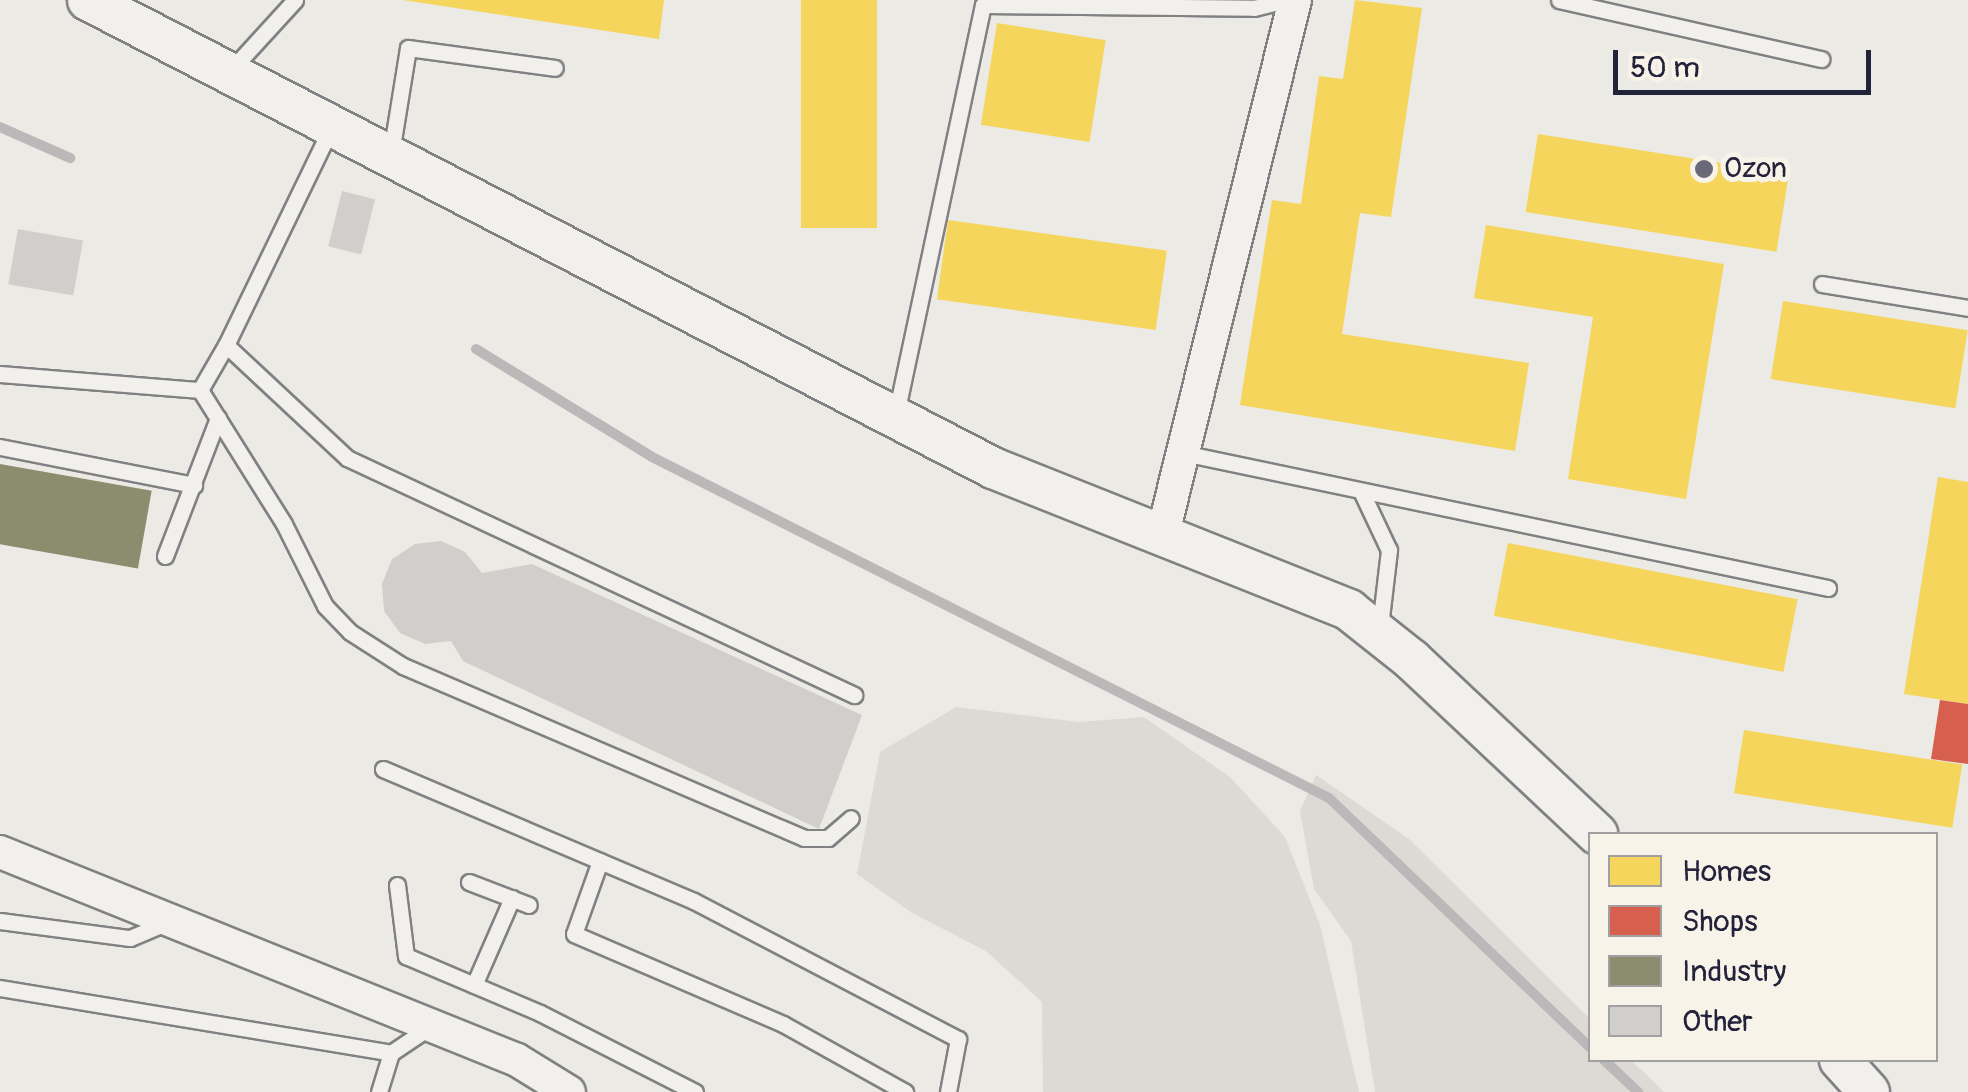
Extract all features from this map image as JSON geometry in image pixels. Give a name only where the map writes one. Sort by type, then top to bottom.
[{"type":"street","points":[[1162,537],[1295,0]]},
{"type":"street","points":[[108,5],[331,127],[391,153],[993,468],[1350,610],[1595,832]]},
{"type":"street","points":[[0,852],[517,1060],[570,1092]]},
{"type":"street","points":[[1842,1062],[1869,1092]]},
{"type":"lane","points":[[228,73],[296,0]]},
{"type":"lane","points":[[895,416],[983,5],[1251,4],[1285,0]]},
{"type":"lane","points":[[1559,0],[1821,59]]},
{"type":"lane","points":[[391,153],[408,48],[556,68]]},
{"type":"lane","points":[[200,390],[226,345],[331,127]]},
{"type":"lane","points":[[1822,284],[1968,308]]},
{"type":"lane","points":[[226,345],[347,458],[854,694]]},
{"type":"lane","points":[[0,374],[200,390]]},
{"type":"lane","points":[[200,390],[326,606],[350,632],[403,666],[804,838],[828,838],[851,818]]},
{"type":"lane","points":[[165,556],[218,418]]},
{"type":"lane","points":[[0,447],[194,485]]},
{"type":"lane","points":[[1183,453],[1828,588]]},
{"type":"lane","points":[[1362,493],[1389,550],[1379,633]]},
{"type":"lane","points":[[383,769],[600,861],[842,974],[958,1039],[948,1092]]},
{"type":"lane","points":[[600,861],[574,934],[783,1024],[906,1092]]},
{"type":"lane","points":[[469,882],[529,904]]},
{"type":"lane","points":[[397,886],[406,956],[696,1092]]},
{"type":"lane","points":[[474,985],[512,898]]},
{"type":"lane","points":[[0,921],[130,938],[172,921]]},
{"type":"lane","points":[[0,988],[391,1052]]},
{"type":"lane","points":[[379,1092],[391,1052],[431,1026]]},
{"type":"shaded area","points":[[956,707],[1079,722],[1144,717],[1230,777],[1285,837],[1320,925],[1359,1092],[1043,1092],[1042,1002],[986,951],[912,913],[857,874],[880,752]]},
{"type":"shaded area","points":[[1316,775],[1409,839],[1588,1017],[1588,1062],[1633,1062],[1664,1092],[1375,1092],[1351,941],[1314,889],[1300,811]]},
{"type":"building: Homes","points":[[403,0],[664,0],[659,39]]},
{"type":"building: Homes","points":[[801,0],[877,0],[877,228],[801,228]]},
{"type":"building: Homes","points":[[1355,0],[1422,8],[1391,217],[1360,213],[1342,334],[1529,363],[1515,451],[1240,405],[1272,200],[1301,204],[1319,76],[1343,79]]},
{"type":"building: Homes","points":[[997,23],[1106,40],[1090,142],[981,125]]},
{"type":"building: Homes","points":[[1538,134],[1789,174],[1777,252],[1526,212]]},
{"type":"building: Homes","points":[[948,220],[1167,251],[1156,330],[937,299]]},
{"type":"building: Homes","points":[[1486,225],[1724,264],[1686,499],[1568,479],[1593,317],[1474,298]]},
{"type":"building: Homes","points":[[1783,301],[1968,330],[1955,408],[1771,379]]},
{"type":"building: Homes","points":[[1938,477],[1968,482],[1968,704],[1904,694]]},
{"type":"building: Homes","points":[[1508,543],[1798,599],[1783,672],[1494,616]]},
{"type":"building: Homes","points":[[1744,730],[1962,765],[1952,828],[1734,793]]},
{"type":"building: Shops","points":[[1940,700],[1968,704],[1968,764],[1931,759]]},
{"type":"building: Industry","points":[[0,464],[152,491],[138,569],[0,544]]},
{"type":"building: Other","points":[[342,191],[375,199],[361,255],[328,246]]},
{"type":"building: Other","points":[[18,229],[83,240],[73,296],[8,284]]},
{"type":"building: Other","points":[[441,541],[465,552],[482,573],[532,564],[862,715],[819,829],[463,661],[451,641],[425,644],[400,633],[384,611],[382,584],[392,559],[415,544]]},
{"type":"waterway","points":[[0,127],[70,158]]},
{"type":"waterway","points":[[476,349],[652,457],[1329,798],[1588,1045]]},
{"type":"waterway","points":[[1606,1062],[1638,1092]]},
{"type":"place","name":"Ozon","points":[[1704,169]]}]
